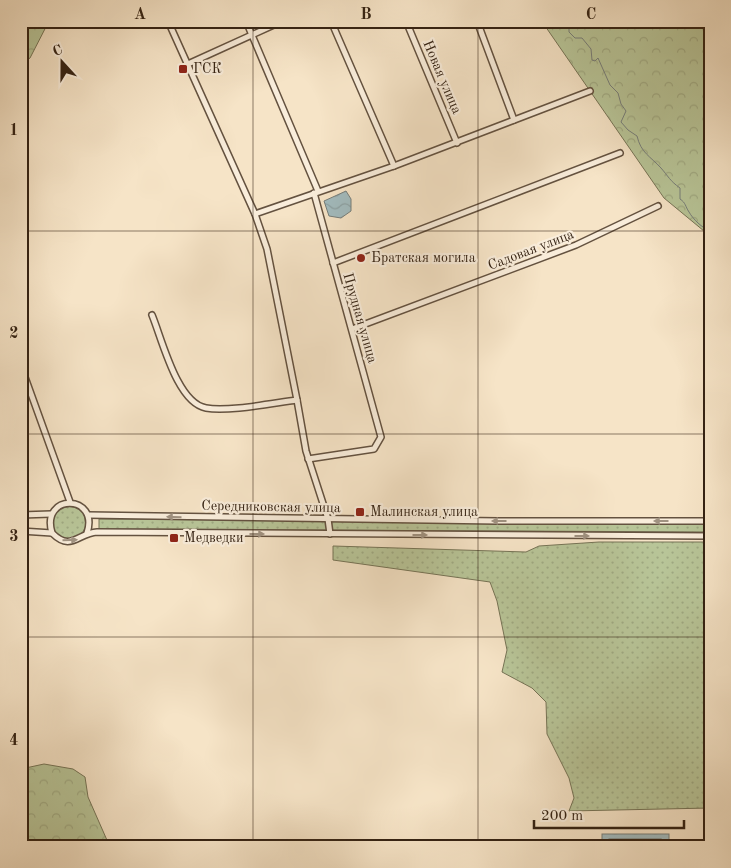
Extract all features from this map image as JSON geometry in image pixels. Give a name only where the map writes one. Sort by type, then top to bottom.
[{"type":"street","points":[[168,21],[255,214],[267,249],[308,459],[328,519],[330,534]]},
{"type":"street","name":"Прудная улица","points":[[246,21],[316,192],[345,310],[352,329],[381,437],[374,449],[308,459]]},
{"type":"street","points":[[188,64],[278,22],[286,21]]},
{"type":"street","points":[[331,21],[394,166]]},
{"type":"street","name":"Новая улица","points":[[406,21],[457,142]]},
{"type":"street","points":[[477,21],[514,120]]},
{"type":"street","points":[[255,214],[394,166],[590,91]]},
{"type":"street","points":[[333,263],[620,153]]},
{"type":"street","name":"Садовая улица","points":[[352,329],[576,245],[658,206]]},
{"type":"street","points":[[152,315],[172,367],[188,397],[196,404],[206,408],[229,408],[297,400]]},
{"type":"street","points":[[21,366],[70,502]]},
{"type":"street","points":[[52,533],[49,523],[51,514],[57,507],[70,502],[80,505],[88,515],[90,522],[87,533]]},
{"type":"street","points":[[21,515],[51,514]]},
{"type":"street","name":"Середниковская улица","points":[[88,515],[328,519],[710,521]]},
{"type":"street","name":"Середниковская улица","points":[[21,531],[52,533],[58,539],[66,541],[76,541],[87,533],[710,536]]},
{"type":"green space","points":[[21,21],[49,21],[30,58],[21,65]]},
{"type":"green space","points":[[538,21],[710,21],[710,236],[664,198],[543,23]]},
{"type":"green space","points":[[69,505],[76,506],[81,510],[85,515],[85,529],[81,534],[76,538],[69,539],[62,538],[57,534],[53,529],[52,522],[53,515],[57,510],[62,506]]},
{"type":"green space","points":[[99,519],[710,523],[710,532],[99,529]]},
{"type":"green space","points":[[599,542],[710,542],[710,808],[569,811],[574,798],[569,778],[547,734],[546,702],[532,688],[502,672],[507,650],[497,601],[490,582],[333,560],[333,546],[526,552],[539,546]]},
{"type":"green space","points":[[44,764],[73,769],[85,777],[88,797],[110,847],[21,847],[21,769]]},
{"type":"water","points":[[346,191],[351,199],[351,211],[341,218],[329,216],[324,201]]},
{"type":"water","points":[[602,834],[669,834],[669,847],[602,847]]},
{"type":"waterway","points":[[566,21],[569,24],[569,32],[575,38],[582,38],[591,49],[592,60],[595,61],[598,58],[610,85],[618,93],[621,104],[626,111],[621,122],[637,136],[643,150],[671,181],[680,188],[680,199],[693,217],[701,226],[710,231]]},
{"type":"place","name":"ГСК","points":[[183,69]]},
{"type":"place","name":"Братская могила","points":[[361,258]]},
{"type":"place","name":"Малинская улица","points":[[360,512]]},
{"type":"place","name":"Медведки","points":[[174,538]]}]
